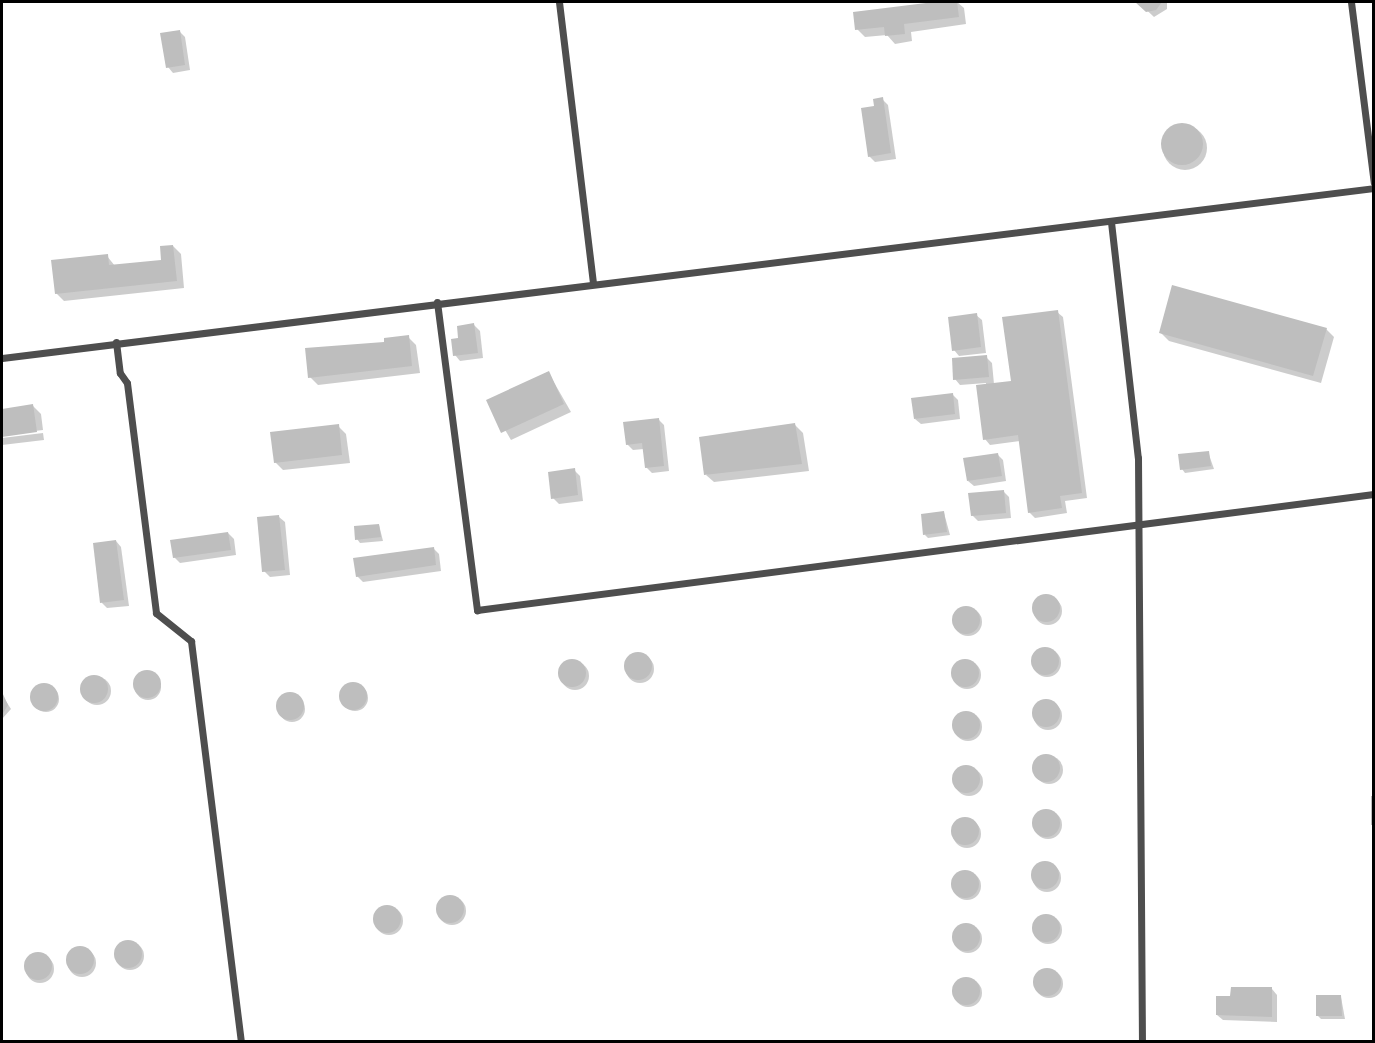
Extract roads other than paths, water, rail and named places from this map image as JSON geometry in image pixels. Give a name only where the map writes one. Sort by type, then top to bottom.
[{"type":"lane","points":[[559,2],[593,282]]},
{"type":"lane","points":[[1351,2],[1374,183]]},
{"type":"lane","points":[[2,357],[593,282],[1111,222],[1374,188]]},
{"type":"lane","points":[[1111,222],[1136,431],[1142,1041]]},
{"type":"lane","points":[[437,302],[477,610],[1374,494]]},
{"type":"lane","points":[[116,342],[120,373],[127,383],[156,613],[191,641],[241,1041]]}]
